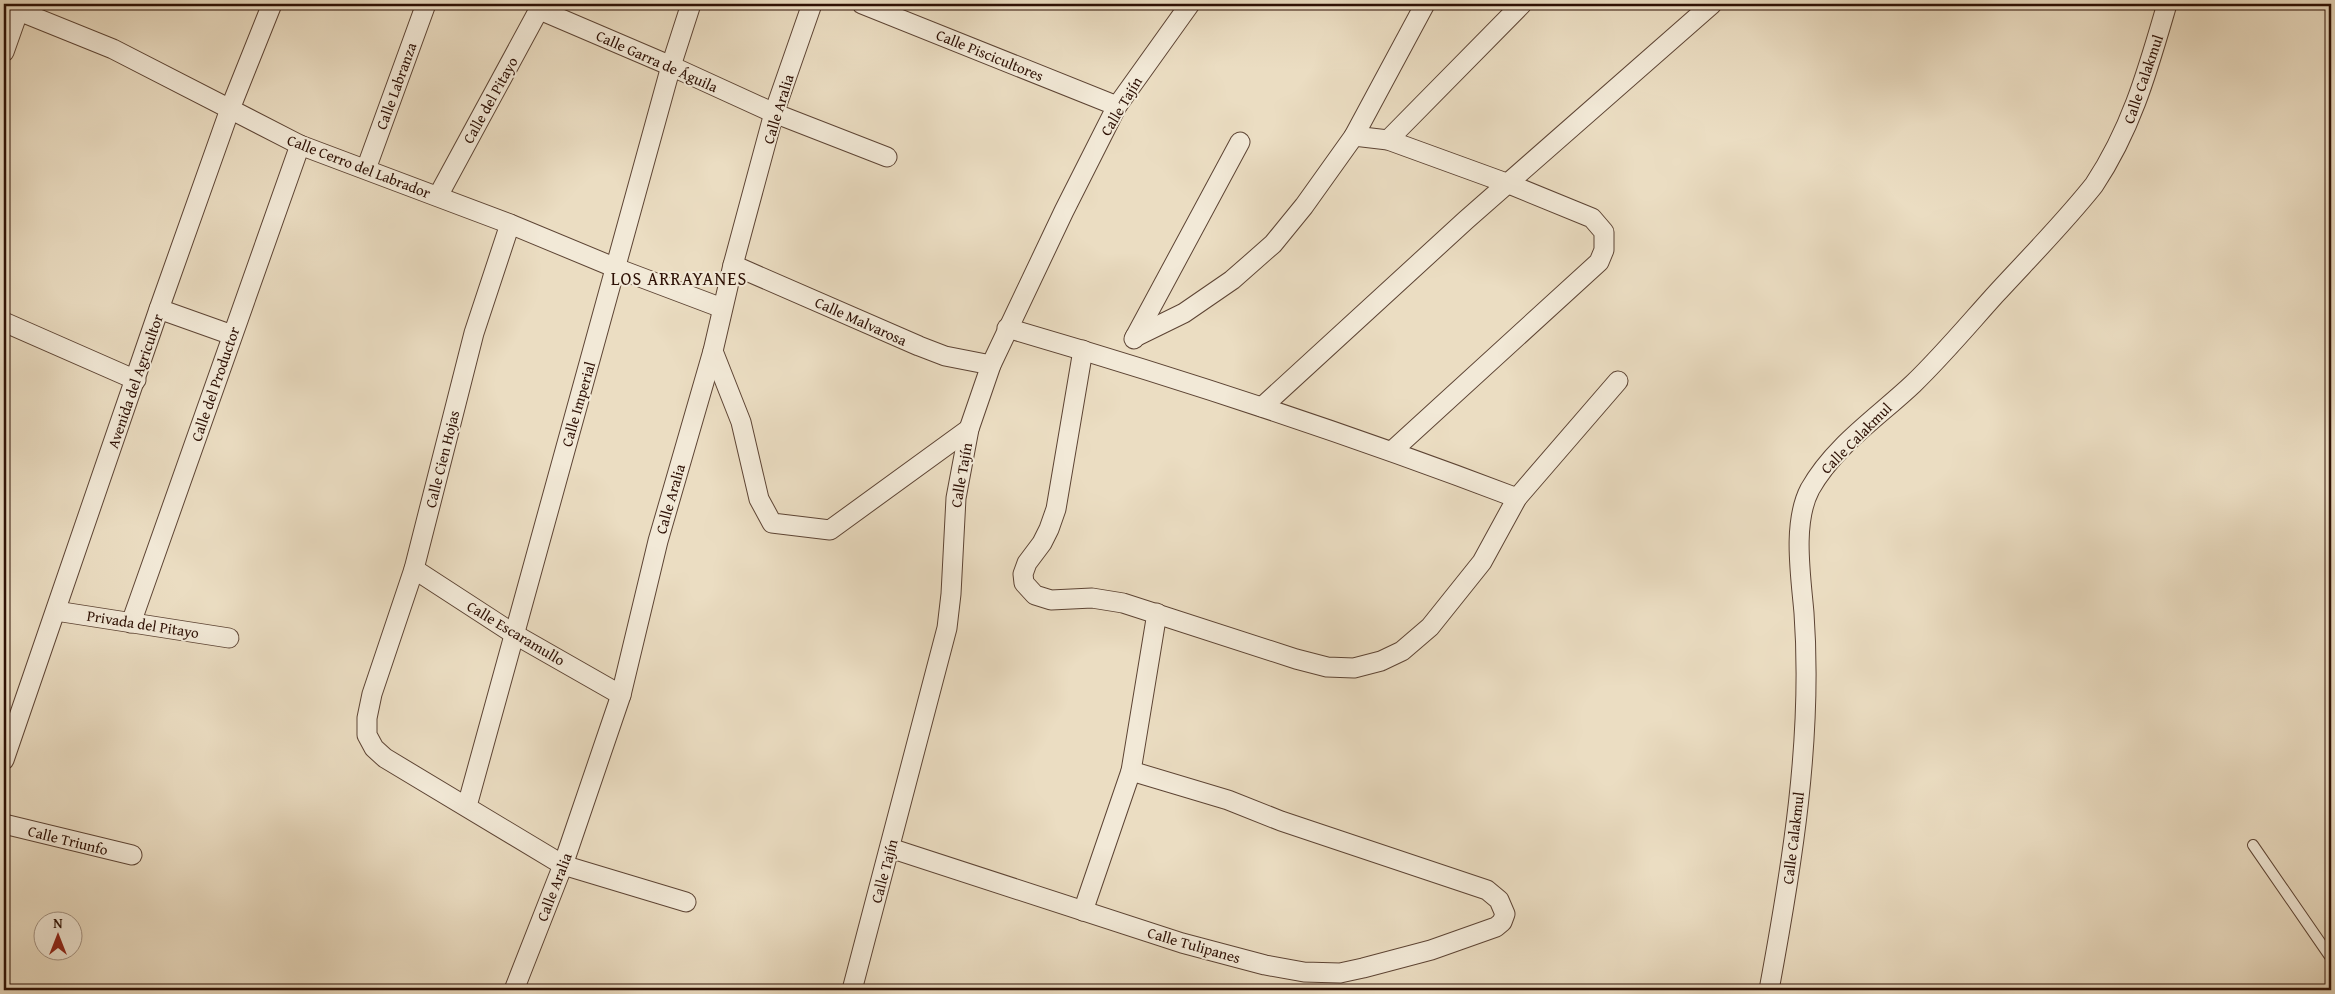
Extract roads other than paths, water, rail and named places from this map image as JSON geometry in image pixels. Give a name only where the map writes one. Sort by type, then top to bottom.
[{"type":"street","name":"Avenida del Agricultor","points":[[4,760],[159,309],[230,110],[272,4]]},
{"type":"street","name":"Calle Labranza","points":[[366,169],[426,4]]},
{"type":"street","name":"Calle Imperial","points":[[467,806],[671,66],[691,4]]},
{"type":"street","name":"Calle Aralia","points":[[514,990],[563,865],[621,695],[658,541],[713,351],[733,265],[774,113],[812,4]]},
{"type":"street","name":"Calle Piscicultores","points":[[862,4],[1118,106]]},
{"type":"street","name":"Calle Tajín","points":[[852,990],[947,628],[951,594],[956,498],[969,429],[991,365],[1007,328],[1118,106],[1190,4]]},
{"type":"street","points":[[1135,337],[1184,313],[1232,280],[1273,244],[1304,206],[1354,136],[1426,4]]},
{"type":"street","points":[[1388,140],[1522,4]]},
{"type":"street","points":[[1262,407],[1712,4]]},
{"type":"street","name":"Calle Calakmul","points":[[1769,990],[1788,888],[1807,700],[1806,647],[1799,548],[1802,513],[1809,492],[1824,468],[1848,442],[1914,383],[2094,185],[2108,165],[2137,104],[2167,4]]},
{"type":"street","name":"Calle Cerro del Labrador","points":[[15,7],[113,50],[300,145],[438,196],[616,268],[722,308]]},
{"type":"street","points":[[4,52],[15,7]]},
{"type":"street","name":"Calle Garra de Águila","points":[[541,7],[774,113],[887,157]]},
{"type":"street","name":"Calle del Pitayo","points":[[438,196],[541,7]]},
{"type":"street","points":[[1354,136],[1388,140],[1509,184],[1592,218],[1604,232],[1604,250],[1599,262],[1392,451]]},
{"type":"street","points":[[1120,362],[1240,142]]},
{"type":"street","name":"Calle del Productor","points":[[132,623],[300,145]]},
{"type":"street","name":"Calle Cien Hojas","points":[[510,224],[474,333],[414,569],[372,694],[367,718],[367,735],[374,748],[385,758],[563,865],[686,902]]},
{"type":"street","name":"Calle Malvarosa","points":[[733,265],[945,356],[991,365]]},
{"type":"street","points":[[159,309],[232,335]]},
{"type":"street","points":[[4,322],[136,380]]},
{"type":"street","points":[[1007,328],[1262,407],[1392,451],[1517,498]]},
{"type":"street","points":[[1082,350],[1056,509],[1042,543],[1027,563],[1023,574],[1024,583],[1036,595],[1051,600],[1092,598],[1123,603],[1296,660],[1327,667],[1354,668],[1380,661],[1402,651],[1430,627],[1482,562],[1517,498],[1618,382]]},
{"type":"street","points":[[713,351],[741,422],[759,500],[772,523],[830,530],[969,429]]},
{"type":"street","name":"Calle Escaramullo","points":[[414,569],[514,634],[621,695]]},
{"type":"street","name":"Privada del Pitayo","points":[[56,611],[229,638]]},
{"type":"street","points":[[1082,911],[1131,771],[1157,613]]},
{"type":"street","name":"Calle Tulipanes","points":[[890,848],[1182,943],[1265,965],[1322,974],[1340,974],[1431,950],[1496,927],[1502,922],[1505,914],[1503,908],[1499,900],[1487,890],[1281,821],[1228,800],[1131,771]]},
{"type":"street","name":"Calle Triunfo","points":[[4,824],[132,855]]},
{"type":"lane","points":[[2253,845],[2331,958]]},
{"type":"district","name":"LOS ARRAYANES","points":[[679,278]]}]
